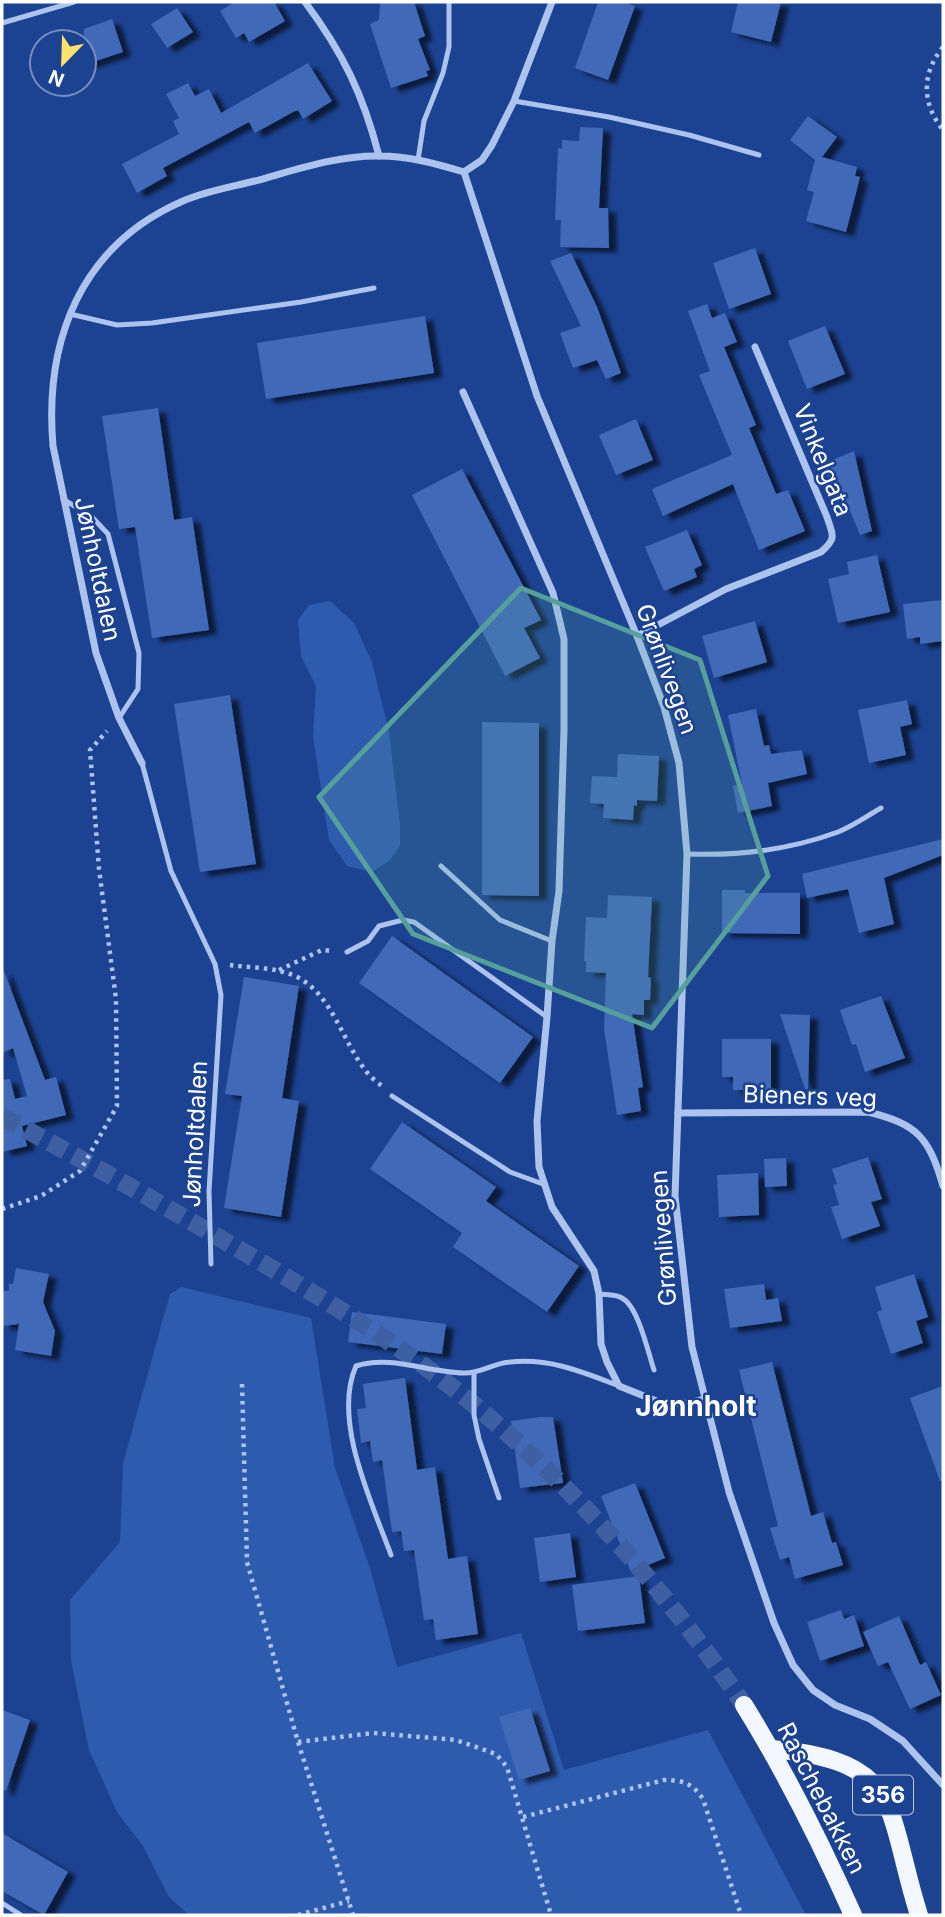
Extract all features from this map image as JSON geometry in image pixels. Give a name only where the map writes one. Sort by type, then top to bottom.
[{"type":"main road","name":"Raschebakken","points":[[744,1706],[771,1749],[812,1827],[853,1915]]},
{"type":"main road","name":"356","points":[[771,1749],[828,1757],[864,1774],[878,1787],[889,1805],[919,1915]]},
{"type":"street","points":[[305,2],[325,28],[359,89],[379,156]]},
{"type":"street","points":[[464,172],[482,160],[514,101],[552,2]]},
{"type":"street","name":"Jønholtdalen","points":[[142,762],[120,718],[96,653],[63,499],[50,414],[55,361],[71,314],[97,264],[114,246],[159,213],[184,200],[215,190],[328,162],[379,156],[418,160],[464,172]]},
{"type":"street","name":"Grønlivegen","points":[[464,172],[481,217],[537,396],[637,636],[664,707],[679,763],[687,854],[675,1196],[692,1347],[729,1492],[775,1623],[793,1665],[813,1690],[835,1705],[870,1719],[903,1741],[943,1785]]},
{"type":"street","name":"Vinkelgata","points":[[637,636],[726,589],[821,552],[832,542],[834,537],[827,517],[755,347]]},
{"type":"street","points":[[463,392],[553,593],[564,639],[564,730],[558,891],[537,1121],[539,1167],[543,1184],[552,1207],[594,1271],[599,1294],[601,1344],[619,1386],[664,1404],[705,1399]]},
{"type":"street","name":"Bieners veg","points":[[678,1113],[868,1112],[898,1119],[919,1133],[937,1164],[943,1186]]},
{"type":"lane","points":[[2,23],[74,2]]},
{"type":"lane","points":[[418,160],[424,121],[443,74],[449,47],[449,2]]},
{"type":"lane","points":[[514,101],[609,117],[759,155]]},
{"type":"lane","points":[[71,314],[117,325],[152,323],[300,302],[374,288]]},
{"type":"lane","points":[[63,499],[92,517],[108,534],[139,653],[138,689],[120,718]]},
{"type":"lane","name":"Jønholtdalen","points":[[142,762],[171,871],[215,964],[221,995],[209,1191],[211,1264]]},
{"type":"lane","points":[[687,854],[722,855],[769,850],[838,832],[881,808]]},
{"type":"lane","points":[[441,866],[500,920],[552,941]]},
{"type":"lane","points":[[347,952],[368,941],[379,926],[403,920],[414,922],[547,1017]]},
{"type":"lane","points":[[392,1096],[510,1172],[543,1184]]},
{"type":"lane","points":[[599,1294],[619,1296],[628,1302],[654,1370]]},
{"type":"lane","points":[[391,1555],[359,1467],[348,1415],[352,1375],[356,1366],[378,1361],[474,1373],[506,1362],[553,1363],[619,1386]]},
{"type":"lane","points":[[474,1373],[474,1415],[499,1498]]},
{"type":"lane","points":[[2,1903],[21,1915]]},
{"type":"path","points":[[943,47],[935,57],[927,79],[927,98],[933,117],[943,130]]},
{"type":"path","points":[[2,1209],[41,1196],[80,1171],[117,1106],[116,999],[99,869],[90,750],[120,718]]},
{"type":"path","points":[[278,971],[322,950],[347,952]]},
{"type":"path","points":[[215,964],[278,971],[295,976],[310,985],[327,1007],[366,1071],[392,1096]]},
{"type":"path","points":[[242,1384],[247,1562],[298,1742],[353,1915]]},
{"type":"path","points":[[298,1742],[373,1733],[456,1740],[496,1754],[507,1767],[551,1915]]},
{"type":"path","points":[[523,1817],[664,1780],[679,1780],[693,1785],[703,1799],[741,1915]]},
{"type":"path","points":[[298,1915],[349,1901]]},
{"type":"highlighted area","points":[[521,588],[700,660],[768,876],[652,1028],[413,934],[319,797]]},
{"type":"shaded area","points":[[330,601],[354,623],[372,662],[389,732],[400,846],[390,860],[372,872],[347,866],[329,840],[313,736],[316,686],[301,656],[298,620],[309,605]]},
{"type":"shaded area","points":[[181,1287],[311,1318],[335,1468],[370,1568],[397,1667],[521,1633],[564,1770],[708,1730],[806,1915],[189,1915],[169,1897],[143,1846],[117,1812],[89,1750],[71,1660],[70,1600],[120,1542],[123,1463],[170,1294]]},
{"type":"building","points":[[235,2],[274,2],[285,21],[249,42],[244,33],[236,38],[220,11]]},
{"type":"building","points":[[380,2],[414,2],[425,36],[418,39],[430,70],[426,71],[428,76],[391,88],[370,24],[379,20]]},
{"type":"building","points":[[598,2],[622,2],[635,6],[608,80],[575,68]]},
{"type":"building","points":[[738,2],[781,2],[771,42],[731,32]]},
{"type":"building","points":[[177,8],[193,32],[167,48],[151,24]]},
{"type":"building","points":[[112,19],[123,52],[98,60],[98,28],[87,28]]},
{"type":"building","points":[[308,63],[332,101],[303,119],[298,110],[255,133],[249,122],[163,168],[167,176],[137,193],[122,164],[179,134],[173,121],[179,118],[166,94],[188,83],[195,96],[209,89],[221,113]]},
{"type":"building","points":[[808,116],[837,137],[822,157],[857,167],[855,176],[860,177],[846,232],[806,221],[814,192],[807,190],[815,160],[790,140]]},
{"type":"building","points":[[580,127],[603,128],[599,208],[608,208],[609,248],[560,247],[561,220],[555,220],[558,148],[562,149],[562,140],[579,141]]},
{"type":"building","points":[[755,248],[771,294],[729,309],[713,263]]},
{"type":"building","points":[[571,253],[597,307],[621,373],[606,379],[597,360],[573,368],[560,333],[581,326],[550,261]]},
{"type":"building","points":[[707,304],[712,318],[725,313],[737,342],[724,347],[756,425],[749,428],[776,494],[788,490],[805,531],[759,550],[733,484],[663,516],[652,489],[732,455],[699,375],[710,371],[688,311]]},
{"type":"building","points":[[425,316],[434,373],[266,399],[257,343]]},
{"type":"building","points":[[825,326],[845,374],[807,389],[788,341]]},
{"type":"building","points":[[158,408],[174,520],[192,517],[209,630],[152,638],[135,527],[119,529],[102,416]]},
{"type":"building","points":[[636,419],[653,460],[616,475],[599,435]]},
{"type":"building","points":[[854,451],[872,531],[860,535],[839,484],[833,487],[823,464]]},
{"type":"building","points":[[462,469],[541,620],[524,628],[540,658],[505,676],[412,495]]},
{"type":"building","points":[[687,530],[702,565],[694,569],[697,577],[664,591],[645,547]]},
{"type":"building","points":[[877,555],[890,612],[838,623],[828,579],[849,574],[847,562]]},
{"type":"building","points":[[943,600],[943,641],[920,644],[920,637],[907,639],[903,604]]},
{"type":"building","points":[[755,621],[767,662],[714,678],[702,636]]},
{"type":"building","points":[[230,695],[256,864],[200,872],[174,704]]},
{"type":"building","points":[[907,700],[912,724],[900,727],[906,755],[869,763],[858,710]]},
{"type":"building","points":[[756,709],[764,746],[769,745],[771,754],[802,750],[807,774],[768,783],[772,806],[738,813],[733,786],[742,784],[728,715]]},
{"type":"building","points":[[482,722],[539,723],[539,896],[482,895]]},
{"type":"building","points":[[618,754],[659,756],[657,801],[637,800],[633,820],[603,818],[604,804],[590,803],[592,776],[617,777]]},
{"type":"building","points":[[943,839],[943,855],[884,878],[894,924],[859,933],[848,889],[807,898],[802,874]]},
{"type":"building","points":[[722,890],[745,890],[745,893],[800,893],[800,934],[722,933]]},
{"type":"building","points":[[608,895],[652,897],[648,977],[651,978],[650,1000],[644,1000],[644,1015],[632,1014],[643,1087],[638,1088],[641,1111],[617,1115],[604,1029],[606,973],[586,972],[584,961],[586,917],[607,918]]},
{"type":"building","points":[[392,936],[533,1037],[500,1083],[359,983]]},
{"type":"building","points":[[4,971],[45,1080],[56,1077],[66,1115],[22,1126],[27,1146],[2,1152],[2,1080],[10,1079],[15,1099],[27,1096],[13,1048],[2,1053]]},
{"type":"building","points":[[244,977],[299,986],[282,1098],[299,1101],[281,1217],[224,1208],[242,1096],[225,1094]]},
{"type":"building","points":[[881,996],[905,1058],[865,1072],[856,1044],[852,1045],[840,1010]]},
{"type":"building","points":[[780,1014],[810,1015],[808,1089],[805,1089]]},
{"type":"building","points":[[722,1039],[771,1039],[771,1090],[733,1090],[733,1077],[722,1077]]},
{"type":"building","points":[[402,1122],[496,1187],[486,1201],[579,1266],[547,1312],[453,1247],[462,1233],[370,1169]]},
{"type":"building","points":[[868,1157],[882,1199],[871,1202],[880,1226],[842,1239],[831,1207],[839,1205],[832,1169]]},
{"type":"building","points":[[786,1158],[787,1186],[765,1187],[764,1159]]},
{"type":"building","points":[[758,1173],[759,1215],[719,1217],[717,1175]]},
{"type":"building","points":[[16,1268],[49,1274],[43,1302],[55,1331],[51,1356],[15,1350],[19,1324],[2,1326],[2,1291],[9,1291]]},
{"type":"building","points":[[914,1274],[928,1317],[916,1321],[923,1343],[891,1354],[877,1312],[882,1310],[875,1287]]},
{"type":"building","points":[[764,1284],[766,1300],[778,1298],[782,1321],[730,1328],[724,1289]]},
{"type":"building","points":[[352,1312],[446,1324],[442,1354],[348,1342]]},
{"type":"building","points":[[772,1362],[811,1516],[823,1512],[832,1543],[836,1542],[843,1565],[795,1579],[789,1557],[780,1560],[770,1528],[778,1526],[739,1370]]},
{"type":"building","points":[[405,1378],[417,1470],[435,1467],[448,1559],[467,1556],[478,1634],[436,1640],[433,1619],[424,1620],[414,1550],[404,1551],[401,1531],[392,1532],[382,1460],[373,1462],[370,1441],[361,1443],[357,1409],[366,1408],[363,1384]]},
{"type":"building","points":[[943,1386],[943,1481],[940,1481],[910,1398]]},
{"type":"building","points":[[553,1417],[563,1483],[520,1488],[511,1421]]},
{"type":"building","points":[[635,1483],[665,1558],[631,1572],[601,1496]]},
{"type":"building","points":[[570,1533],[576,1577],[540,1582],[534,1538]]},
{"type":"building","points":[[639,1576],[645,1623],[578,1631],[572,1585]]},
{"type":"building","points":[[841,1610],[844,1619],[854,1615],[864,1646],[820,1661],[807,1622]]},
{"type":"building","points":[[899,1616],[920,1665],[926,1662],[941,1695],[910,1709],[888,1662],[878,1666],[863,1632]]},
{"type":"building","points":[[530,1708],[550,1771],[519,1780],[499,1717]]},
{"type":"building","points":[[2,1710],[30,1720],[6,1791],[2,1790]]},
{"type":"building","points":[[2,1833],[68,1872],[44,1915],[2,1891]]},
{"type":"tunnel","points":[[2,1117],[125,1184],[308,1290],[399,1348],[456,1390],[522,1446],[624,1550],[686,1625],[744,1705]]},
{"type":"district","name":"Jønnholt","points":[[696,1406]]}]
